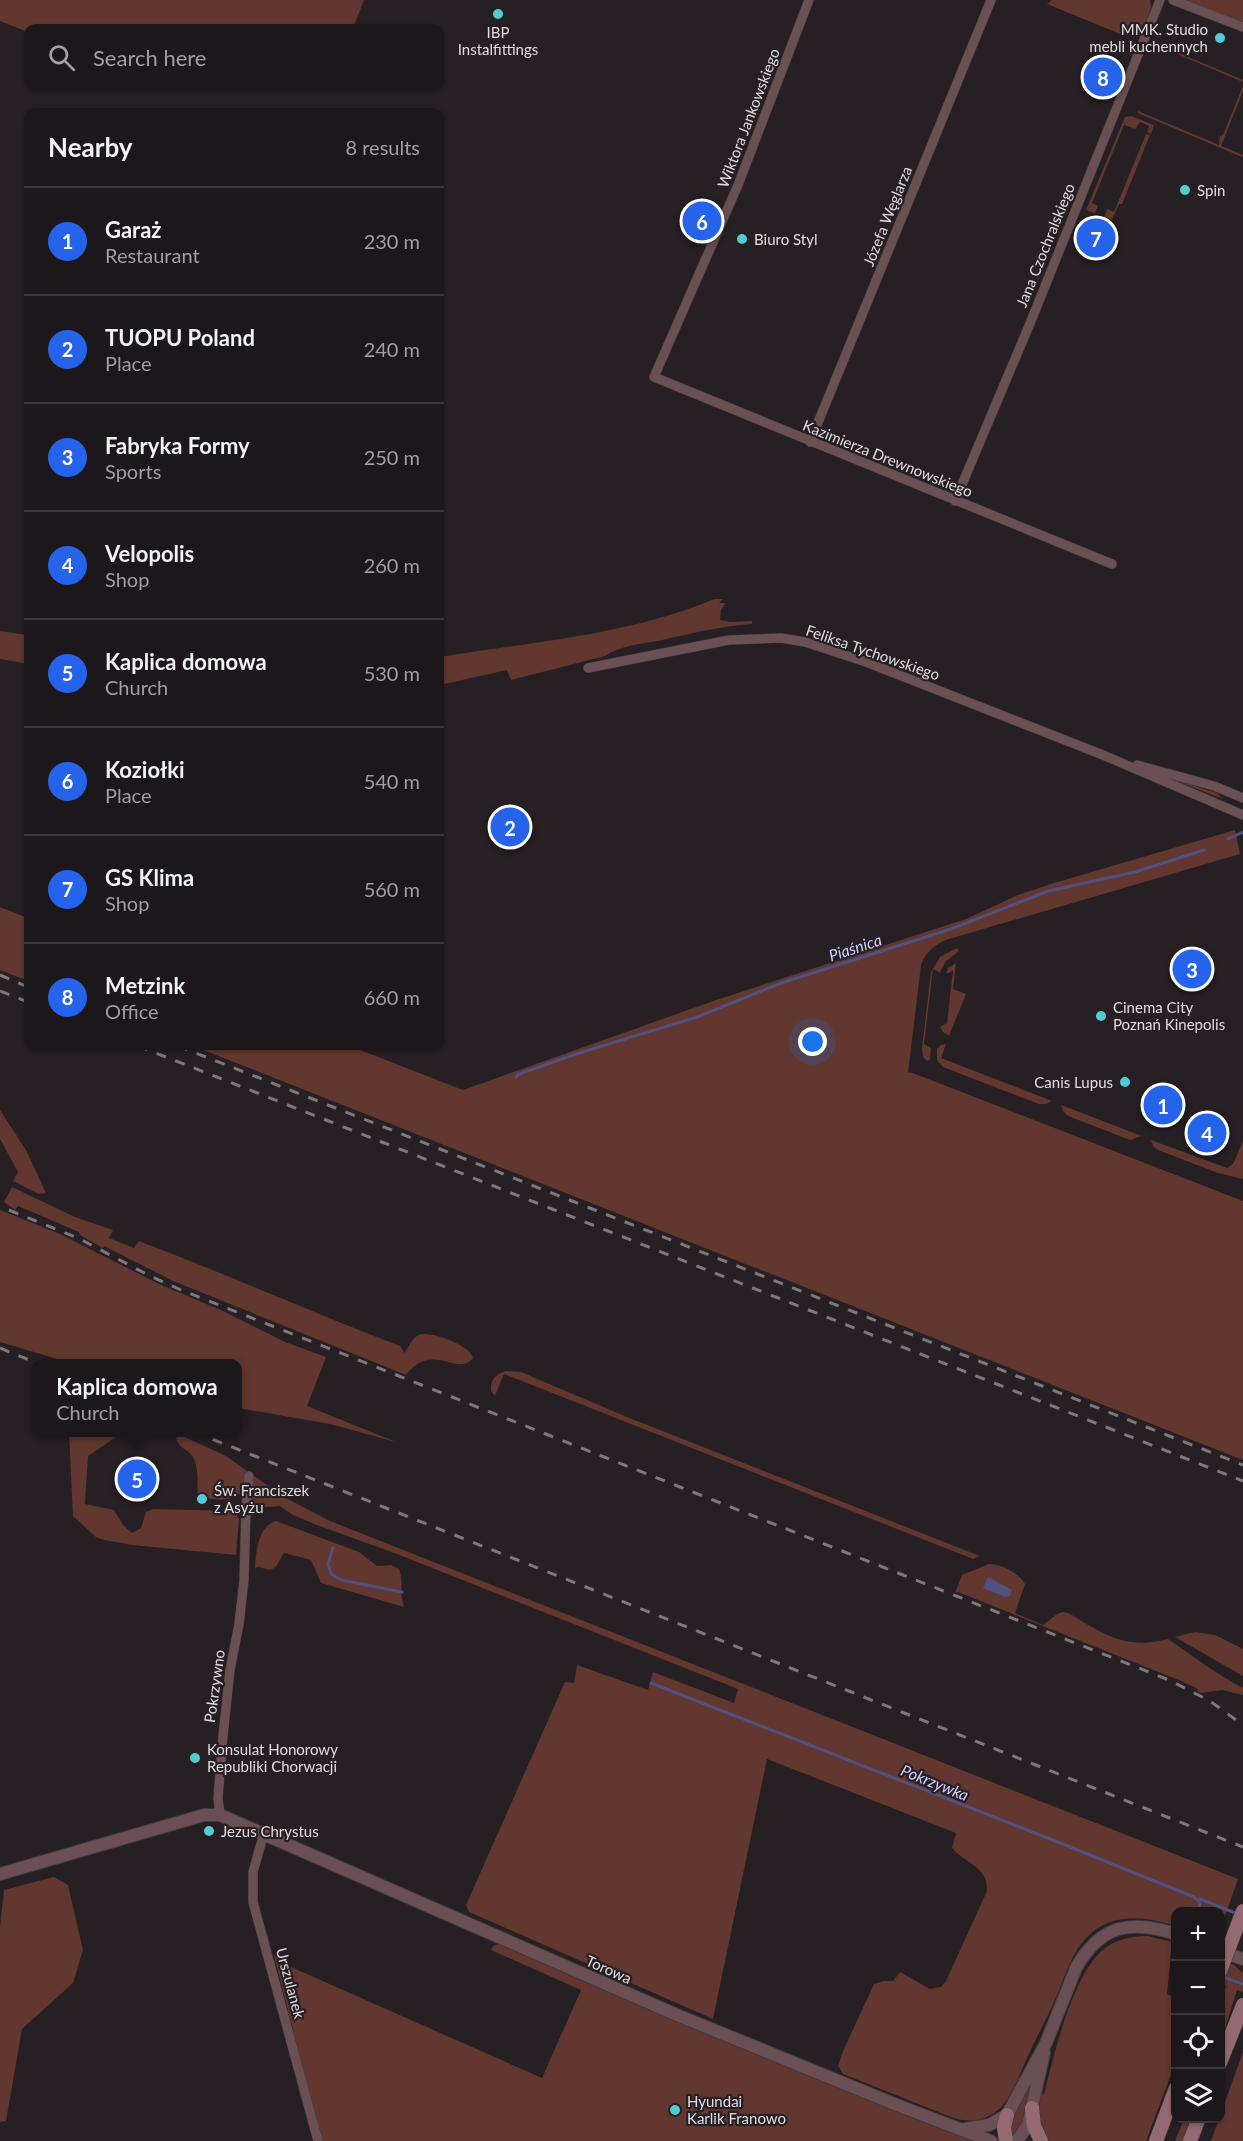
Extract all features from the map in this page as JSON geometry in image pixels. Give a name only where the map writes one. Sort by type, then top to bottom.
[{"type":"main road","points":[[1225,1961],[1243,1911]]},
{"type":"main road","points":[[1225,2053],[1242,2008]]},
{"type":"main road","points":[[1154,2141],[1171,2100]]},
{"type":"main road","points":[[1032,2108],[1034,2126],[1041,2141]]},
{"type":"main road","points":[[1006,2115],[1004,2127],[1006,2141]]},
{"type":"main road","points":[[1190,2141],[1197,2123]]},
{"type":"main road","points":[[1198,2141],[1203,2123]]},
{"type":"street","name":"Wiktora Jankowskiego","points":[[654,377],[738,185],[809,0]]},
{"type":"street","name":"Józefa Węglarza","points":[[810,442],[991,0]]},
{"type":"street","name":"Jana Czochralskiego","points":[[955,501],[1031,321],[1160,0]]},
{"type":"street","points":[[1173,0],[1243,27]]},
{"type":"street","name":"Kazimierza Drewnowskiego","points":[[654,377],[1112,564]]},
{"type":"street","name":"Feliksa Tychowskiego","points":[[588,668],[729,640],[781,638],[797,641],[866,662],[1102,755],[1243,815]]},
{"type":"street","name":"Feliksa Tychowskiego","points":[[1102,755],[1214,786],[1239,796]]},
{"type":"street","points":[[1231,810],[1239,796]]},
{"type":"street","name":"Pokrzywno","points":[[220,1815],[218,1798],[223,1736],[230,1670],[240,1624],[244,1580],[249,1476]]},
{"type":"street","points":[[0,1874],[204,1815],[220,1815]]},
{"type":"street","name":"Torowa","points":[[220,1815],[677,2015],[991,2141]]},
{"type":"street","name":"Urszulanek","points":[[264,1833],[253,1872],[253,1902],[318,2141]]},
{"type":"street","points":[[957,2128],[980,2127],[1006,2115],[1046,2043],[1076,1968],[1088,1948],[1115,1930],[1133,1926],[1154,1927],[1171,1932]]},
{"type":"street","points":[[1225,1952],[1243,1959]]},
{"type":"street","points":[[1017,2141],[1026,2129],[1046,2043]]},
{"type":"shaded area","points":[[0,0],[364,0],[355,24],[24,24],[24,30],[0,21]]},
{"type":"shaded area","points":[[1052,0],[1150,0],[1151,8],[1141,37],[1128,31],[1125,36],[1047,4]]},
{"type":"shaded area","points":[[1184,0],[1243,0],[1243,24]]},
{"type":"shaded area","points":[[1155,43],[1243,80],[1243,82],[1154,46]]},
{"type":"shaded area","points":[[1243,86],[1221,146],[1243,155],[1242,157],[1138,113],[1138,111],[1219,145],[1220,136],[1223,135]]},
{"type":"shaded area","points":[[1131,116],[1154,125],[1151,134],[1147,132],[1149,126],[1140,122],[1135,129],[1124,125],[1092,203],[1098,206],[1095,213],[1086,210],[1125,117]]},
{"type":"shaded area","points":[[1146,134],[1150,135],[1122,204],[1119,204],[1112,220],[1104,217],[1107,209],[1114,212]]},
{"type":"shaded area","points":[[714,599],[723,599],[719,603],[726,603],[721,610],[720,620],[752,621],[752,624],[716,628],[618,649],[605,656],[511,680],[507,670],[444,684],[444,656],[579,636],[682,611]]},
{"type":"shaded area","points":[[0,631],[24,634],[24,663],[0,659]]},
{"type":"shaded area","points":[[1176,781],[1217,793],[1223,799]]},
{"type":"shaded area","points":[[1235,830],[1240,854],[939,943],[928,952],[921,965],[908,1073],[1243,1201],[1243,1460],[203,1050],[360,1050],[463,1090],[716,1000],[966,919],[1018,895]]},
{"type":"shaded area","points":[[0,907],[24,916],[24,979],[0,970]]},
{"type":"shaded area","points":[[957,948],[959,951],[945,962],[940,973],[933,969],[924,1044],[931,1048],[930,1060],[927,1061],[923,1057],[922,1048],[931,972],[940,957]]},
{"type":"shaded area","points":[[956,963],[953,989],[966,994],[949,1036],[940,1027],[947,1023],[953,971],[946,974],[948,968]]},
{"type":"shaded area","points":[[946,1044],[941,1058],[1052,1101],[1039,1104],[943,1067],[937,1060],[937,1049]]},
{"type":"shaded area","points":[[1061,1105],[1142,1136],[1130,1140],[1068,1116]]},
{"type":"shaded area","points":[[0,1110],[26,1150],[46,1193],[39,1194],[13,1181],[18,1172],[0,1139]]},
{"type":"shaded area","points":[[1151,1140],[1227,1168],[1233,1164],[1243,1141],[1243,1179],[1218,1173],[1158,1150],[1153,1146]]},
{"type":"shaded area","points":[[12,1187],[75,1217],[113,1230],[109,1238],[134,1248],[139,1241],[400,1346],[404,1353],[414,1338],[424,1334],[458,1344],[471,1353],[473,1358],[467,1363],[460,1364],[425,1360],[406,1375],[173,1281],[104,1246],[103,1248],[80,1235],[79,1232],[18,1206],[15,1210],[4,1202]]},
{"type":"shaded area","points":[[0,1210],[60,1234],[159,1284],[223,1311],[285,1342],[326,1357],[307,1406],[396,1442],[330,1424],[242,1409],[242,1359],[57,1359],[0,1342]]},
{"type":"shaded area","points":[[506,1371],[521,1372],[627,1417],[980,1556],[973,1559],[504,1374],[495,1396],[491,1391],[493,1381],[499,1374]]},
{"type":"shaded area","points":[[69,1437],[116,1437],[88,1456],[85,1504],[114,1510],[123,1525],[132,1533],[141,1528],[146,1512],[153,1509],[235,1511],[239,1519],[236,1555],[132,1545],[104,1540],[96,1537],[73,1516]]},
{"type":"shaded area","points":[[177,1437],[185,1437],[226,1456],[284,1497],[330,1521],[1238,1879],[1225,1916],[1225,1907],[1171,1907],[1171,1925],[1131,1918],[1117,1920],[1093,1932],[1073,1957],[1008,2099],[993,2114],[969,2121],[951,2117],[843,2074],[838,2066],[874,1984],[893,1981],[900,1972],[930,1989],[941,1987],[946,1981],[987,1891],[984,1876],[980,1871],[952,1848],[956,1833],[767,1759],[713,2019],[469,1912],[466,1905],[565,1682],[574,1683],[577,1665],[648,1690],[653,1672],[734,1703],[738,1689],[397,1554],[317,1525],[293,1515],[280,1506],[256,1508],[249,1491],[243,1491],[228,1499],[198,1497],[195,1461],[191,1454],[178,1443]]},
{"type":"shaded area","points":[[276,1521],[359,1552],[377,1566],[391,1565],[399,1569],[404,1607],[321,1583],[311,1560],[284,1553],[276,1567],[270,1570],[255,1568],[259,1540],[265,1528]]},
{"type":"shaded area","points":[[989,1564],[1009,1570],[1025,1584],[1015,1613],[1043,1625],[1058,1614],[1065,1612],[1104,1634],[1124,1641],[1144,1643],[1168,1639],[1243,1688],[1243,1695],[1222,1690],[1201,1693],[1197,1691],[1198,1689],[1181,1681],[958,1592],[955,1593],[962,1575]]},
{"type":"shaded area","points":[[1195,1632],[1215,1635],[1243,1649],[1243,1676],[1175,1637]]},
{"type":"shaded area","points":[[54,1877],[68,1885],[83,1950],[73,1983],[22,2029],[6,2121],[0,2122],[0,1927],[4,1890]]},
{"type":"shaded area","points":[[1138,1936],[1171,1942],[1167,1994],[1171,1996],[1171,2075],[1146,2141],[1046,2141],[1039,2118],[1040,2093],[1044,2094],[1075,1992],[1085,1972],[1108,1946]]},
{"type":"shaded area","points":[[499,1944],[771,2060],[974,2141],[321,2141],[274,1955],[279,1956],[282,1963],[542,2078],[581,1990],[491,1950],[493,1946]]},
{"type":"shaded area","points":[[1225,1962],[1234,1965],[1243,1973],[1243,1992],[1237,1990],[1225,2028],[1225,1989]]},
{"type":"shaded area","points":[[1243,2052],[1243,2141],[1211,2141],[1217,2123],[1225,2123],[1225,2102]]},
{"type":"shaded area","points":[[1026,2089],[1032,2092],[1023,2123],[1013,2139],[1008,2135],[1013,2117]]},
{"type":"shaded area","points":[[1182,2123],[1191,2123],[1184,2141],[1175,2141]]},
{"type":"water","points":[[988,1577],[1012,1590],[1010,1596],[1006,1597],[983,1588]]},
{"type":"waterway","name":"Piaśnica","points":[[1228,839],[1243,832]]},
{"type":"waterway","name":"Piaśnica","points":[[516,1077],[576,1054],[697,1017],[781,983],[951,929],[1048,891],[1135,872],[1204,850]]},
{"type":"waterway","name":"Pokrzywka","points":[[333,1548],[328,1564],[331,1574],[342,1580],[402,1592]]},
{"type":"waterway","name":"Pokrzywka","points":[[651,1683],[1194,1897],[1200,1903],[1199,1907]]},
{"type":"waterway","points":[[1200,1899],[1238,1914]]},
{"type":"waterway","name":"Pokrzywka","points":[[1225,1978],[1243,1984]]},
{"type":"railway","points":[[0,975],[24,985]]},
{"type":"railway","points":[[0,991],[24,1000]]},
{"type":"railway","points":[[148,1050],[1243,1481]]},
{"type":"railway","points":[[188,1050],[1243,1465]]},
{"type":"railway","points":[[9,1210],[80,1239],[181,1290],[1169,1680],[1210,1701],[1243,1725]]},
{"type":"railway","points":[[0,1348],[32,1361]]},
{"type":"railway","points":[[207,1437],[1243,1847]]},
{"type":"place","name":"IBP Instalfittings","points":[[498,14]]},
{"type":"place","name":"MMK. Studio mebli kuchennych","points":[[1220,38]]},
{"type":"place","name":"Metzink","points":[[1103,77]]},
{"type":"place","name":"Spin","points":[[1185,190]]},
{"type":"place","name":"Koziołki","points":[[702,221]]},
{"type":"place","name":"GS Klima","points":[[1096,238]]},
{"type":"place","name":"Biuro Styl","points":[[742,239]]},
{"type":"place","name":"TUOPU Poland","points":[[510,827]]},
{"type":"place","name":"Fabryka Formy","points":[[1192,969]]},
{"type":"place","name":"Cinema City Poznań Kinepolis","points":[[1101,1016]]},
{"type":"place","name":"Canis Lupus","points":[[1125,1082]]},
{"type":"place","name":"Garaż","points":[[1163,1105]]},
{"type":"place","name":"Velopolis","points":[[1207,1133]]},
{"type":"place","name":"Kaplica domowa","points":[[137,1479]]},
{"type":"place","name":"Św. Franciszek z Asyżu","points":[[202,1499]]},
{"type":"place","name":"Konsulat Honorowy Republiki Chorwacji","points":[[195,1758]]},
{"type":"place","name":"Jezus Chrystus","points":[[209,1831]]},
{"type":"place","name":"Hyundai Karlik Franowo","points":[[675,2110]]}]
